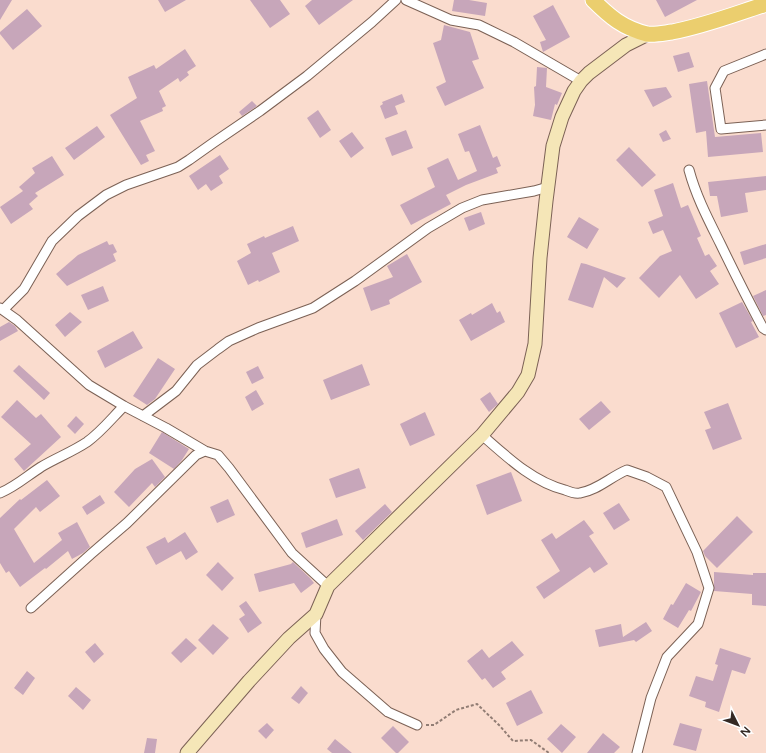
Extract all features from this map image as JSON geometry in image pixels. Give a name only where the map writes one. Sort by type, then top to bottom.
[{"type":"main road","points":[[593,0],[609,16],[622,25],[648,34]]},
{"type":"main road","points":[[187,753],[249,681],[289,638],[316,614],[328,586],[482,435],[518,392],[528,375],[535,344],[540,258],[553,146],[557,130],[569,100],[581,81],[610,56],[626,45],[648,34],[683,30],[709,24],[766,4]]},
{"type":"street","points":[[328,586],[292,553],[218,455],[205,451],[89,385],[17,320],[2,309],[24,289],[52,241],[78,216],[106,195],[126,185],[178,167],[189,160],[260,111],[307,76],[396,0]]},
{"type":"street","points":[[406,0],[451,20],[479,26],[514,42],[581,81]]},
{"type":"street","points":[[766,54],[724,71],[716,88],[721,129],[766,125]]},
{"type":"street","points":[[689,170],[695,192],[744,293],[763,328],[766,330]]},
{"type":"street","points":[[143,416],[176,391],[197,364],[218,348],[258,328],[313,308],[355,282],[428,228],[462,208],[482,200],[534,191],[548,187]]},
{"type":"street","points":[[0,493],[10,489],[50,461],[67,454],[87,442],[107,425],[124,406]]},
{"type":"street","points":[[482,435],[536,478],[558,488],[578,494],[596,488],[626,470],[647,477],[666,487],[698,552],[710,588],[698,624],[666,657],[651,698],[637,753]]},
{"type":"street","points":[[31,608],[127,523],[196,455],[205,451]]},
{"type":"street","points":[[316,614],[315,633],[342,672],[388,712],[417,725]]},
{"type":"path","points":[[417,725],[434,725],[456,710],[477,704],[513,741],[531,740],[549,753]]},
{"type":"building","points":[[0,0],[12,0],[0,20]]},
{"type":"building","points":[[158,0],[186,0],[165,12]]},
{"type":"building","points":[[250,0],[280,0],[290,14],[270,28]]},
{"type":"building","points":[[312,0],[353,0],[319,25],[305,6]]},
{"type":"building","points":[[454,0],[469,0],[487,3],[485,16],[452,11]]},
{"type":"building","points":[[656,0],[697,0],[665,17]]},
{"type":"building","points":[[553,5],[570,37],[543,52],[540,42],[546,40],[533,16]]},
{"type":"building","points":[[27,9],[42,26],[13,50],[0,32]]},
{"type":"building","points":[[444,25],[470,32],[479,59],[472,61],[484,88],[445,106],[436,87],[446,82],[433,43],[441,40]]},
{"type":"building","points":[[185,49],[196,66],[187,72],[189,75],[180,82],[178,78],[159,91],[166,106],[162,108],[163,111],[140,121],[155,151],[146,155],[149,161],[141,165],[110,115],[137,98],[128,77],[154,65],[156,69]]},
{"type":"building","points":[[689,52],[694,67],[678,72],[673,56]]},
{"type":"building","points":[[537,67],[547,68],[546,87],[562,93],[557,105],[555,104],[551,120],[533,116],[535,105],[534,87],[536,86]]},
{"type":"building","points":[[707,81],[715,137],[761,133],[763,152],[708,157],[706,131],[696,133],[689,84]]},
{"type":"building","points":[[666,87],[672,97],[653,107],[644,90]]},
{"type":"building","points":[[402,94],[405,102],[395,106],[398,114],[385,119],[380,106],[383,104],[382,102]]},
{"type":"building","points":[[252,101],[257,106],[242,116],[239,112]]},
{"type":"building","points":[[318,110],[331,130],[320,138],[307,118]]},
{"type":"building","points":[[480,125],[493,158],[497,156],[501,166],[496,168],[498,173],[466,185],[446,195],[451,204],[411,225],[400,205],[435,187],[427,168],[448,158],[458,180],[477,171],[469,151],[465,152],[458,134]]},
{"type":"building","points":[[97,126],[105,137],[74,160],[65,148]]},
{"type":"building","points":[[406,130],[413,148],[392,156],[385,138]]},
{"type":"building","points":[[666,130],[671,139],[663,142],[659,134]]},
{"type":"building","points":[[352,132],[364,148],[351,158],[339,141]]},
{"type":"building","points":[[629,147],[656,175],[642,187],[616,160]]},
{"type":"building","points":[[220,155],[229,169],[219,176],[223,183],[211,191],[206,184],[198,190],[189,176]]},
{"type":"building","points":[[52,156],[64,175],[35,193],[38,196],[29,204],[33,209],[11,224],[0,207],[23,191],[19,187],[35,173],[32,168]]},
{"type":"building","points":[[766,176],[766,190],[745,193],[748,212],[721,217],[717,196],[710,196],[708,182]]},
{"type":"building","points":[[673,183],[681,208],[688,205],[701,236],[697,238],[705,256],[709,254],[717,266],[710,271],[719,284],[696,299],[680,275],[659,298],[639,278],[660,256],[672,251],[663,230],[653,234],[648,222],[663,216],[654,190]]},
{"type":"building","points":[[481,212],[485,224],[469,231],[464,218]]},
{"type":"building","points":[[579,217],[599,229],[587,249],[567,237]]},
{"type":"building","points":[[293,226],[299,241],[272,253],[280,272],[259,282],[258,280],[248,285],[237,261],[251,253],[247,244],[264,236],[265,238]]},
{"type":"building","points":[[107,241],[109,245],[113,244],[117,252],[113,254],[116,261],[67,286],[56,274],[78,255]]},
{"type":"building","points":[[766,244],[766,258],[744,265],[740,252]]},
{"type":"building","points":[[407,254],[422,282],[389,300],[390,304],[371,311],[363,288],[393,277],[387,266]]},
{"type":"building","points":[[581,263],[626,278],[617,288],[604,277],[593,308],[568,300]]},
{"type":"building","points":[[103,286],[109,301],[88,310],[81,295]]},
{"type":"building","points":[[766,290],[766,315],[763,316],[753,296]]},
{"type":"building","points":[[742,302],[753,321],[751,322],[759,337],[736,348],[719,313]]},
{"type":"building","points":[[492,303],[497,313],[500,311],[505,322],[471,341],[459,320],[471,313],[472,315]]},
{"type":"building","points":[[70,312],[82,322],[65,337],[55,325]]},
{"type":"building","points":[[9,322],[15,326],[18,331],[0,341],[0,327]]},
{"type":"building","points":[[133,331],[143,348],[105,368],[97,351]]},
{"type":"building","points":[[158,358],[175,369],[155,399],[147,405],[133,396]]},
{"type":"building","points":[[362,364],[370,385],[331,400],[323,380]]},
{"type":"building","points":[[19,365],[50,393],[44,400],[13,371]]},
{"type":"building","points":[[258,366],[264,378],[252,384],[246,372]]},
{"type":"building","points":[[256,390],[264,404],[252,411],[245,397]]},
{"type":"building","points":[[490,392],[498,404],[489,412],[480,399]]},
{"type":"building","points":[[17,400],[36,418],[41,414],[61,437],[24,471],[14,459],[31,444],[1,417]]},
{"type":"building","points":[[601,401],[611,412],[589,430],[579,419]]},
{"type":"building","points":[[728,403],[742,439],[713,450],[705,430],[711,428],[704,412]]},
{"type":"building","points":[[425,412],[435,435],[410,446],[400,424]]},
{"type":"building","points":[[76,416],[84,424],[75,434],[67,426]]},
{"type":"building","points":[[162,432],[189,449],[174,469],[149,453]]},
{"type":"building","points":[[152,459],[165,477],[155,487],[152,483],[129,507],[114,492],[135,469]]},
{"type":"building","points":[[359,468],[366,488],[336,498],[329,479]]},
{"type":"building","points":[[511,472],[522,501],[487,515],[476,485]]},
{"type":"building","points":[[47,480],[60,496],[40,512],[36,507],[14,529],[34,563],[62,540],[58,533],[77,522],[90,547],[72,559],[68,551],[20,587],[9,571],[6,573],[0,563],[0,518],[20,499],[21,500]]},
{"type":"building","points":[[100,495],[105,503],[87,515],[82,507]]},
{"type":"building","points":[[228,499],[235,515],[217,523],[210,507]]},
{"type":"building","points":[[619,503],[630,520],[614,530],[603,513]]},
{"type":"building","points":[[385,504],[392,512],[363,540],[355,531]]},
{"type":"building","points":[[737,516],[753,532],[717,568],[705,556],[703,551]]},
{"type":"building","points":[[337,519],[343,535],[306,548],[301,533]]},
{"type":"building","points":[[584,520],[594,533],[589,536],[608,564],[594,573],[590,567],[544,599],[536,587],[560,571],[541,540],[552,533],[556,539]]},
{"type":"building","points":[[185,532],[198,552],[186,560],[181,551],[156,565],[146,547],[165,537],[168,543]]},
{"type":"building","points":[[218,562],[234,578],[222,591],[206,575]]},
{"type":"building","points":[[293,562],[314,583],[301,593],[294,583],[259,592],[254,574],[291,564]]},
{"type":"building","points":[[714,572],[753,575],[753,573],[766,573],[766,606],[752,605],[752,594],[714,591]]},
{"type":"building","points":[[686,583],[701,592],[691,611],[689,610],[678,628],[663,619],[671,604],[673,605]]},
{"type":"building","points":[[246,601],[262,623],[248,633],[239,619],[245,615],[239,606]]},
{"type":"building","points":[[646,622],[652,631],[636,642],[634,640],[599,647],[595,630],[621,624],[623,637]]},
{"type":"building","points":[[213,624],[229,638],[213,655],[198,640]]},
{"type":"building","points":[[186,638],[197,648],[181,663],[171,653]]},
{"type":"building","points":[[512,641],[524,655],[501,672],[506,679],[493,688],[485,678],[482,680],[467,661],[482,649],[489,658]]},
{"type":"building","points":[[95,643],[104,654],[94,663],[85,652]]},
{"type":"building","points":[[720,648],[751,658],[745,674],[732,670],[719,712],[705,707],[706,702],[689,696],[696,676],[713,681],[718,665],[715,664]]},
{"type":"building","points":[[27,671],[35,678],[23,695],[14,688]]},
{"type":"building","points":[[301,686],[308,693],[299,704],[291,698]]},
{"type":"building","points":[[76,687],[91,700],[83,710],[68,696]]},
{"type":"building","points":[[531,690],[543,713],[517,726],[506,703]]},
{"type":"building","points":[[267,723],[274,730],[266,739],[258,731]]},
{"type":"building","points":[[680,723],[702,729],[696,751],[673,745]]},
{"type":"building","points":[[561,724],[576,737],[562,753],[547,739]]},
{"type":"building","points":[[393,726],[409,742],[398,753],[396,753],[381,738]]},
{"type":"building","points":[[603,733],[620,747],[614,753],[587,753]]},
{"type":"building","points":[[147,738],[157,739],[155,753],[144,753]]},
{"type":"building","points":[[335,739],[352,753],[332,753],[327,749]]}]
